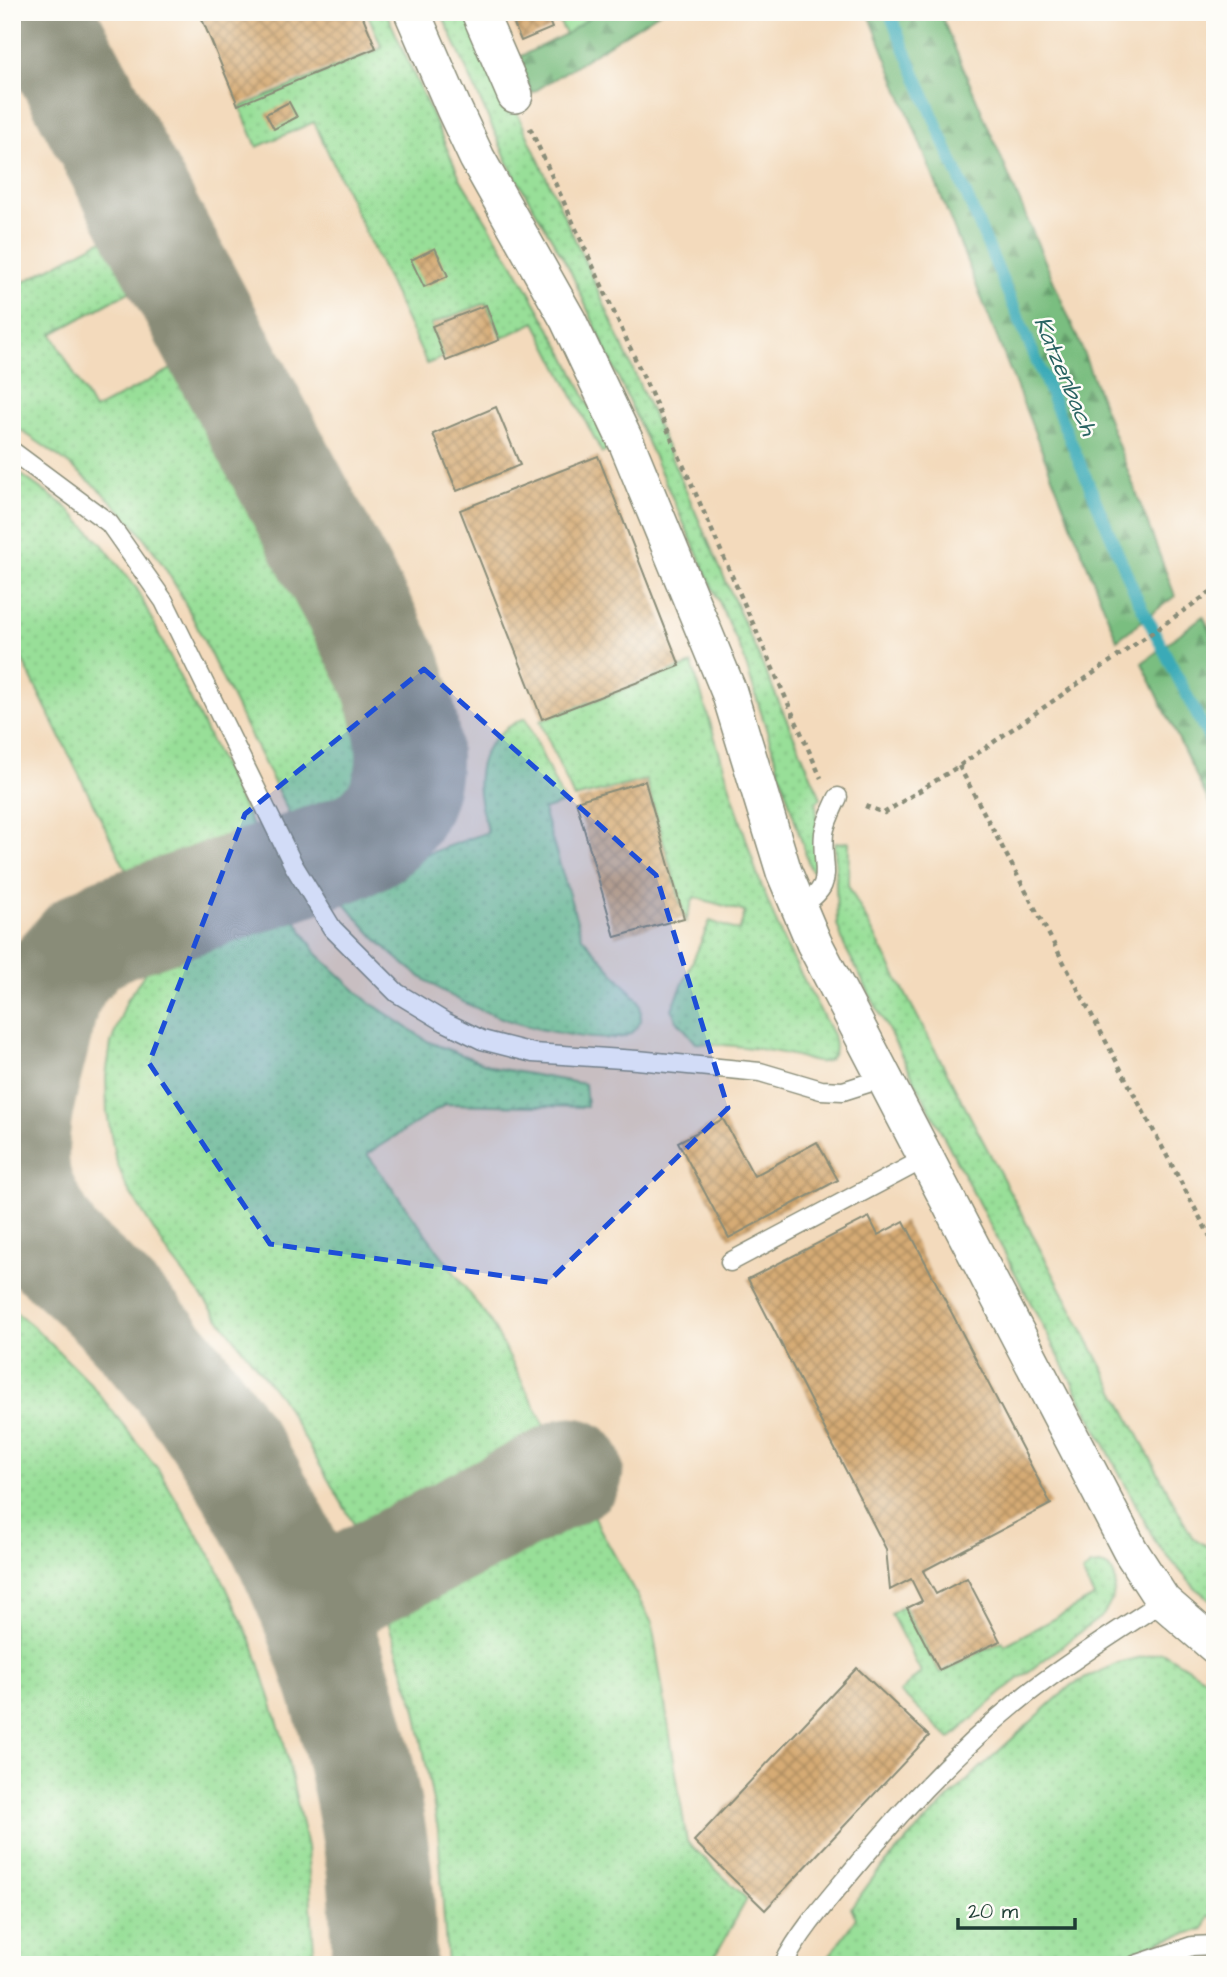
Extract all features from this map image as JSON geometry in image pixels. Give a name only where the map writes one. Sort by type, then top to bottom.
[{"type":"street","points":[[412,12],[477,158],[568,320],[627,444],[729,692],[784,872],[798,908],[1130,1550],[1163,1601],[1215,1646]]},
{"type":"street","points":[[479,12],[515,95]]},
{"type":"lane","points":[[12,451],[108,523],[164,601],[294,866],[332,928],[397,993],[445,1023],[482,1040],[533,1053],[760,1072],[821,1090],[843,1091],[884,1078]]},
{"type":"lane","points":[[798,908],[818,896],[823,887],[824,831],[838,797]]},
{"type":"lane","points":[[730,1262],[926,1158]]},
{"type":"lane","points":[[783,1965],[828,1899],[872,1846],[918,1795],[973,1741],[1071,1662],[1163,1601]]},
{"type":"lane","points":[[1135,1965],[1192,1946],[1215,1945]]},
{"type":"path","points":[[515,95],[663,420],[818,775],[838,797],[884,813],[959,766],[1215,589]]},
{"type":"path","points":[[959,766],[1215,1246]]},
{"type":"highlighted area","points":[[424,669],[656,875],[728,1108],[548,1282],[270,1244],[149,1063],[245,814]]},
{"type":"green space","points":[[367,12],[386,12],[461,180],[566,357],[610,449],[602,453],[535,322],[502,338],[486,303],[431,324],[444,357],[427,364],[314,122],[257,147],[240,107],[382,48]]},
{"type":"green space","points":[[441,12],[471,12],[593,279],[821,798],[816,803],[816,874],[810,868],[743,655],[569,268],[510,167]]},
{"type":"green space","points":[[554,12],[597,12],[566,34]]},
{"type":"green space","points":[[597,12],[660,12],[532,93],[517,58],[566,34]]},
{"type":"green space","points":[[868,12],[940,13],[1080,344],[1175,596],[1117,640]]},
{"type":"green space","points":[[110,236],[138,287],[52,334],[94,410],[179,365],[336,674],[366,747],[362,763],[345,793],[329,809],[297,829],[189,610],[157,556],[132,523],[91,482],[12,425],[12,288]]},
{"type":"green space","points":[[12,468],[65,506],[101,543],[137,589],[260,842],[134,886],[12,639]]},
{"type":"green space","points":[[1203,616],[1215,640],[1215,815],[1142,663]]},
{"type":"green space","points":[[692,664],[757,874],[784,942],[833,1035],[834,1052],[831,1058],[823,1062],[759,1049],[696,1043],[676,1019],[672,1009],[710,921],[739,931],[745,912],[694,897],[686,921],[646,780],[574,798],[540,721]]},
{"type":"green space","points":[[525,718],[564,803],[543,810],[582,937],[639,1001],[640,1022],[625,1036],[581,1037],[543,1030],[462,1002],[424,979],[394,956],[369,932],[332,888],[488,832],[478,786],[482,761],[493,740],[512,724]]},
{"type":"green space","points":[[849,842],[848,885],[1192,1537],[1215,1551],[1215,1603],[1195,1588],[1156,1543],[844,945],[837,924],[835,843]]},
{"type":"green space","points":[[288,908],[317,954],[366,1000],[429,1042],[496,1068],[585,1084],[587,1107],[446,1104],[367,1154],[492,1324],[558,1451],[369,1550],[281,1398],[170,1256],[126,1186],[115,1157],[107,1113],[106,1076],[111,1043],[127,1000],[157,955]]},
{"type":"green space","points":[[12,1309],[90,1383],[158,1469],[216,1565],[255,1650],[283,1739],[307,1847],[315,1965],[12,1965]]},
{"type":"green space","points":[[584,1500],[652,1623],[687,1842],[747,1899],[710,1965],[447,1965],[438,1829],[416,1710],[383,1606]]},
{"type":"green space","points":[[1101,1565],[1109,1569],[1115,1580],[1113,1595],[1103,1615],[1007,1688],[950,1739],[900,1692],[921,1672],[891,1614],[903,1606],[940,1673],[1002,1641],[1005,1645],[1094,1597],[1082,1573],[1091,1566]]},
{"type":"green space","points":[[1162,1652],[1215,1684],[1215,1917],[1208,1916],[1204,1929],[1163,1940],[1104,1965],[823,1965],[856,1918],[851,1908],[876,1874],[979,1769],[1071,1685],[1118,1663]]},
{"type":"building","points":[[199,12],[361,12],[376,48],[238,105]]},
{"type":"building","points":[[509,12],[545,12],[552,28],[521,41]]},
{"type":"building","points":[[289,102],[297,117],[274,129],[266,114]]},
{"type":"building","points":[[435,248],[448,276],[424,287],[411,260]]},
{"type":"building","points":[[486,305],[499,340],[446,361],[432,326]]},
{"type":"building","points":[[496,407],[520,465],[457,491],[433,434]]},
{"type":"building","points":[[598,456],[680,666],[542,719],[460,510]]},
{"type":"building","points":[[645,781],[684,918],[615,937],[576,801]]},
{"type":"building","points":[[723,1119],[754,1176],[817,1142],[838,1180],[729,1238],[678,1142]]},
{"type":"building","points":[[869,1217],[878,1235],[904,1221],[1051,1504],[923,1571],[936,1594],[967,1578],[1000,1641],[939,1670],[907,1608],[922,1601],[911,1579],[890,1590],[886,1549],[748,1279]]},
{"type":"building","points":[[857,1668],[929,1736],[765,1910],[694,1841]]},
{"type":"waterway","name":"Katzenbach","points":[[889,12],[1137,598],[1215,750]]},
{"type":"taxiway","points":[[12,1058],[41,1024],[48,995],[62,970],[85,944],[112,929],[342,850],[368,838],[389,818],[400,799],[407,779],[409,758],[403,714],[390,670],[39,12]]},
{"type":"taxiway","points":[[41,1024],[19,1117],[18,1174],[32,1212],[53,1247]]},
{"type":"taxiway","points":[[12,1217],[78,1271],[138,1331],[192,1395],[239,1464],[280,1537],[314,1613],[342,1693],[363,1775],[379,1869],[383,1965]]},
{"type":"taxiway","points":[[312,1604],[571,1470]]}]
